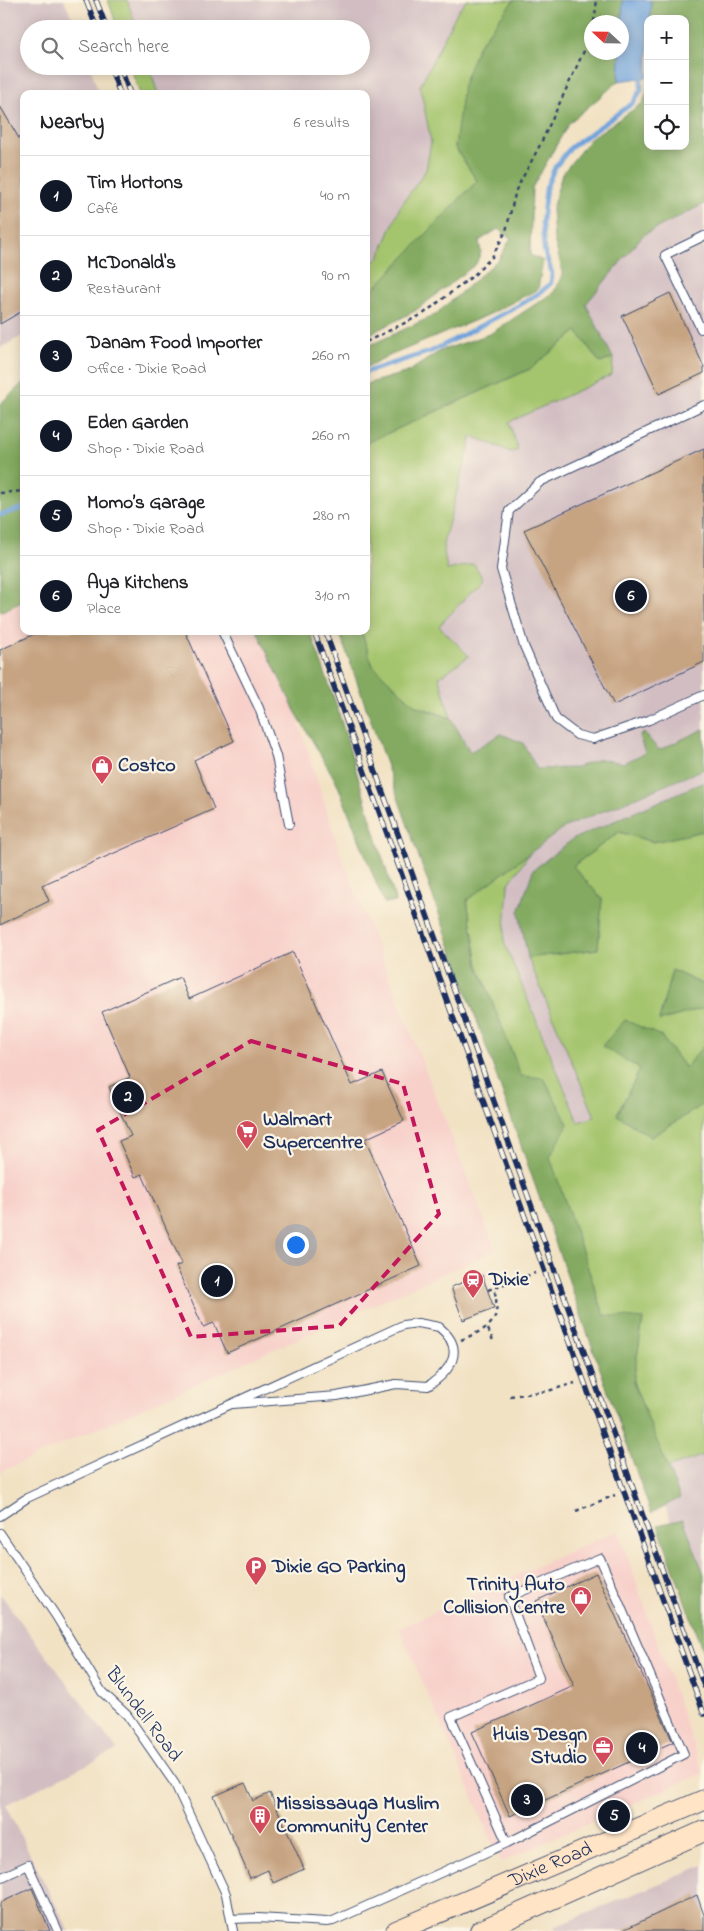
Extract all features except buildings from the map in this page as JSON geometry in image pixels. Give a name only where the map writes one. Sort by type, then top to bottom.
[{"type":"main road","name":"Dixie Road","points":[[396,1931],[704,1800]]},
{"type":"main road","name":"Dixie Road","points":[[480,1931],[704,1831]]},
{"type":"lane","points":[[704,236],[665,255],[701,329],[704,328]]},
{"type":"lane","points":[[704,405],[540,482],[508,511],[501,569],[524,646],[556,719],[577,735],[593,739],[649,720],[704,695]]},
{"type":"lane","points":[[224,635],[259,708],[276,756],[289,824]]},
{"type":"lane","points":[[0,1516],[27,1498],[403,1325],[418,1323],[439,1327],[453,1344],[454,1358],[448,1370],[428,1386],[396,1384],[337,1396],[233,1404]]},
{"type":"lane","name":"Blundell Road","points":[[0,1533],[56,1616],[102,1692],[127,1715],[174,1784],[226,1894],[233,1931]]},
{"type":"lane","points":[[231,1919],[333,1921],[507,1843],[684,1754],[600,1558],[509,1597],[539,1678],[451,1717],[507,1843]]},
{"type":"lane","points":[[0,1878],[28,1865],[58,1931]]},
{"type":"path","points":[[595,15],[597,0]]},
{"type":"path","points":[[370,340],[423,314],[474,275],[492,257],[506,231],[516,190],[540,145],[584,51]]},
{"type":"path","points":[[0,493],[20,491]]},
{"type":"path","points":[[488,1290],[535,1273]]},
{"type":"path","points":[[453,1344],[488,1328],[497,1313],[494,1288]]},
{"type":"path","points":[[488,1328],[494,1343]]},
{"type":"path","points":[[510,1396],[548,1391],[575,1383]]},
{"type":"path","points":[[576,1511],[615,1495]]},
{"type":"highlighted area","points":[[251,1041],[403,1084],[439,1214],[339,1326],[191,1337],[98,1130]]},
{"type":"shaded area","points":[[0,0],[64,0],[73,20],[20,20],[20,75],[93,75],[98,90],[20,90],[20,337],[0,348]]},
{"type":"shaded area","points":[[108,0],[514,0],[478,46],[455,147],[370,290],[370,90],[139,90],[133,75],[370,75],[370,20],[115,20]]},
{"type":"shaded area","points":[[704,204],[704,1616],[355,635],[370,635],[370,432],[643,235]]},
{"type":"shaded area","points":[[20,603],[20,635],[259,635],[295,711],[340,852],[496,1250],[0,1472],[0,612]]},
{"type":"shaded area","points":[[618,1530],[703,1773],[501,1862],[399,1628]]},
{"type":"shaded area","points":[[0,1594],[117,1750],[5,1805],[69,1931],[0,1931]]},
{"type":"shaded area","points":[[704,1865],[704,1931],[556,1931],[554,1927]]},
{"type":"green space","points":[[108,0],[127,0],[134,20],[115,20]]},
{"type":"green space","points":[[467,0],[514,0],[478,46],[455,147],[477,181],[370,293],[370,265],[379,257],[400,207],[426,170],[431,142],[420,86],[457,12]]},
{"type":"green space","points":[[514,0],[623,0],[623,15],[584,15],[584,60],[620,60],[619,81],[569,123],[532,188],[530,255],[543,261],[538,289],[488,315],[370,365],[370,345],[435,315],[499,259],[511,238],[498,229],[479,241],[481,252],[476,264],[415,311],[370,334],[370,293],[477,181],[455,147],[463,85],[478,46]]},
{"type":"green space","points":[[651,0],[704,0],[704,204],[643,235],[586,304],[613,358],[600,363],[577,331],[530,369],[370,441],[370,383],[408,372],[440,351],[490,334],[554,292],[563,273],[554,239],[552,209],[562,174],[591,138],[643,103],[644,100],[644,150],[689,150],[689,15],[650,15]]},
{"type":"green space","points":[[133,75],[152,75],[157,90],[139,90]]},
{"type":"green space","points":[[577,331],[600,363],[613,358],[612,375],[509,422],[518,450],[511,452],[472,436],[443,544],[447,570],[474,564],[483,579],[439,626],[469,656],[439,677],[451,718],[416,706],[373,666],[362,635],[370,635],[370,441],[530,369]]},
{"type":"green space","points":[[20,386],[20,603],[0,612],[0,404]]},
{"type":"green space","points":[[259,635],[311,635],[336,704],[396,902],[384,903],[337,783],[295,711]]},
{"type":"green space","points":[[340,635],[362,635],[373,666],[416,706],[451,718],[470,752],[501,734],[523,743],[537,769],[575,768],[599,759],[624,763],[645,753],[639,736],[644,733],[659,750],[704,729],[704,769],[565,827],[467,900],[478,965],[521,1076],[544,1078],[568,1124],[550,1157],[604,1315],[643,1319],[633,1382],[680,1498],[651,1513]]},
{"type":"green space","points":[[704,782],[704,831],[653,842],[619,832],[573,866],[602,899],[598,949],[528,958],[519,912],[533,870],[573,839]]},
{"type":"green space","points":[[704,831],[704,985],[672,970],[659,1021],[704,1008],[704,1045],[685,1068],[661,1036],[617,1114],[651,1137],[704,1104],[704,1455],[667,1468],[633,1382],[643,1320],[604,1315],[521,1076],[478,965],[467,900],[530,853],[508,885],[504,942],[578,1122],[595,1117],[528,958],[598,949],[602,899],[573,866],[619,832],[653,842]]},
{"type":"green space","points":[[672,970],[704,985],[704,1008],[659,1021]]},
{"type":"green space","points":[[625,1020],[661,1036],[685,1068],[704,1045],[704,1104],[651,1137],[617,1115],[640,1069],[602,1046]]},
{"type":"green space","points":[[683,1519],[704,1574],[704,1655],[658,1525]]},
{"type":"water","points":[[623,0],[651,0],[650,15],[644,15],[644,78],[619,81],[620,60],[629,60],[629,15],[622,15]]},
{"type":"waterway","points":[[370,371],[432,351],[518,306],[541,292],[551,283],[552,273],[544,250],[542,223],[546,188],[555,167],[571,147],[633,103],[641,90],[641,72]]},
{"type":"waterway","points":[[0,515],[20,509]]},
{"type":"railway","points":[[86,0],[94,20]]},
{"type":"railway","points":[[96,0],[104,20]]},
{"type":"railway","points":[[113,75],[119,90]]},
{"type":"railway","points":[[123,75],[129,90]]},
{"type":"railway","points":[[315,635],[704,1714]]},
{"type":"railway","points":[[326,635],[704,1686]]},
{"type":"place","name":"Aya Kitchens","points":[[631,596]]},
{"type":"place","name":"Costco","points":[[102,785]]},
{"type":"place","name":"McDonald's","points":[[128,1097]]},
{"type":"place","name":"Walmart Supercentre","points":[[247,1150]]},
{"type":"place","name":"Tim Hortons","points":[[217,1281]]},
{"type":"place","name":"Dixie","points":[[473,1299]]},
{"type":"place","name":"Dixie GO Parking","points":[[256,1586]]},
{"type":"place","name":"Trinity Auto Collision Centre","points":[[581,1616]]},
{"type":"place","name":"Eden Garden","points":[[642,1748]]},
{"type":"place","name":"Huis Desgn Studio","points":[[603,1766]]},
{"type":"place","name":"Danam Food Importer","points":[[527,1800]]},
{"type":"place","name":"Momo’s Garage","points":[[614,1816]]},
{"type":"place","name":"Mississauga Muslim Community Center","points":[[260,1835]]}]
